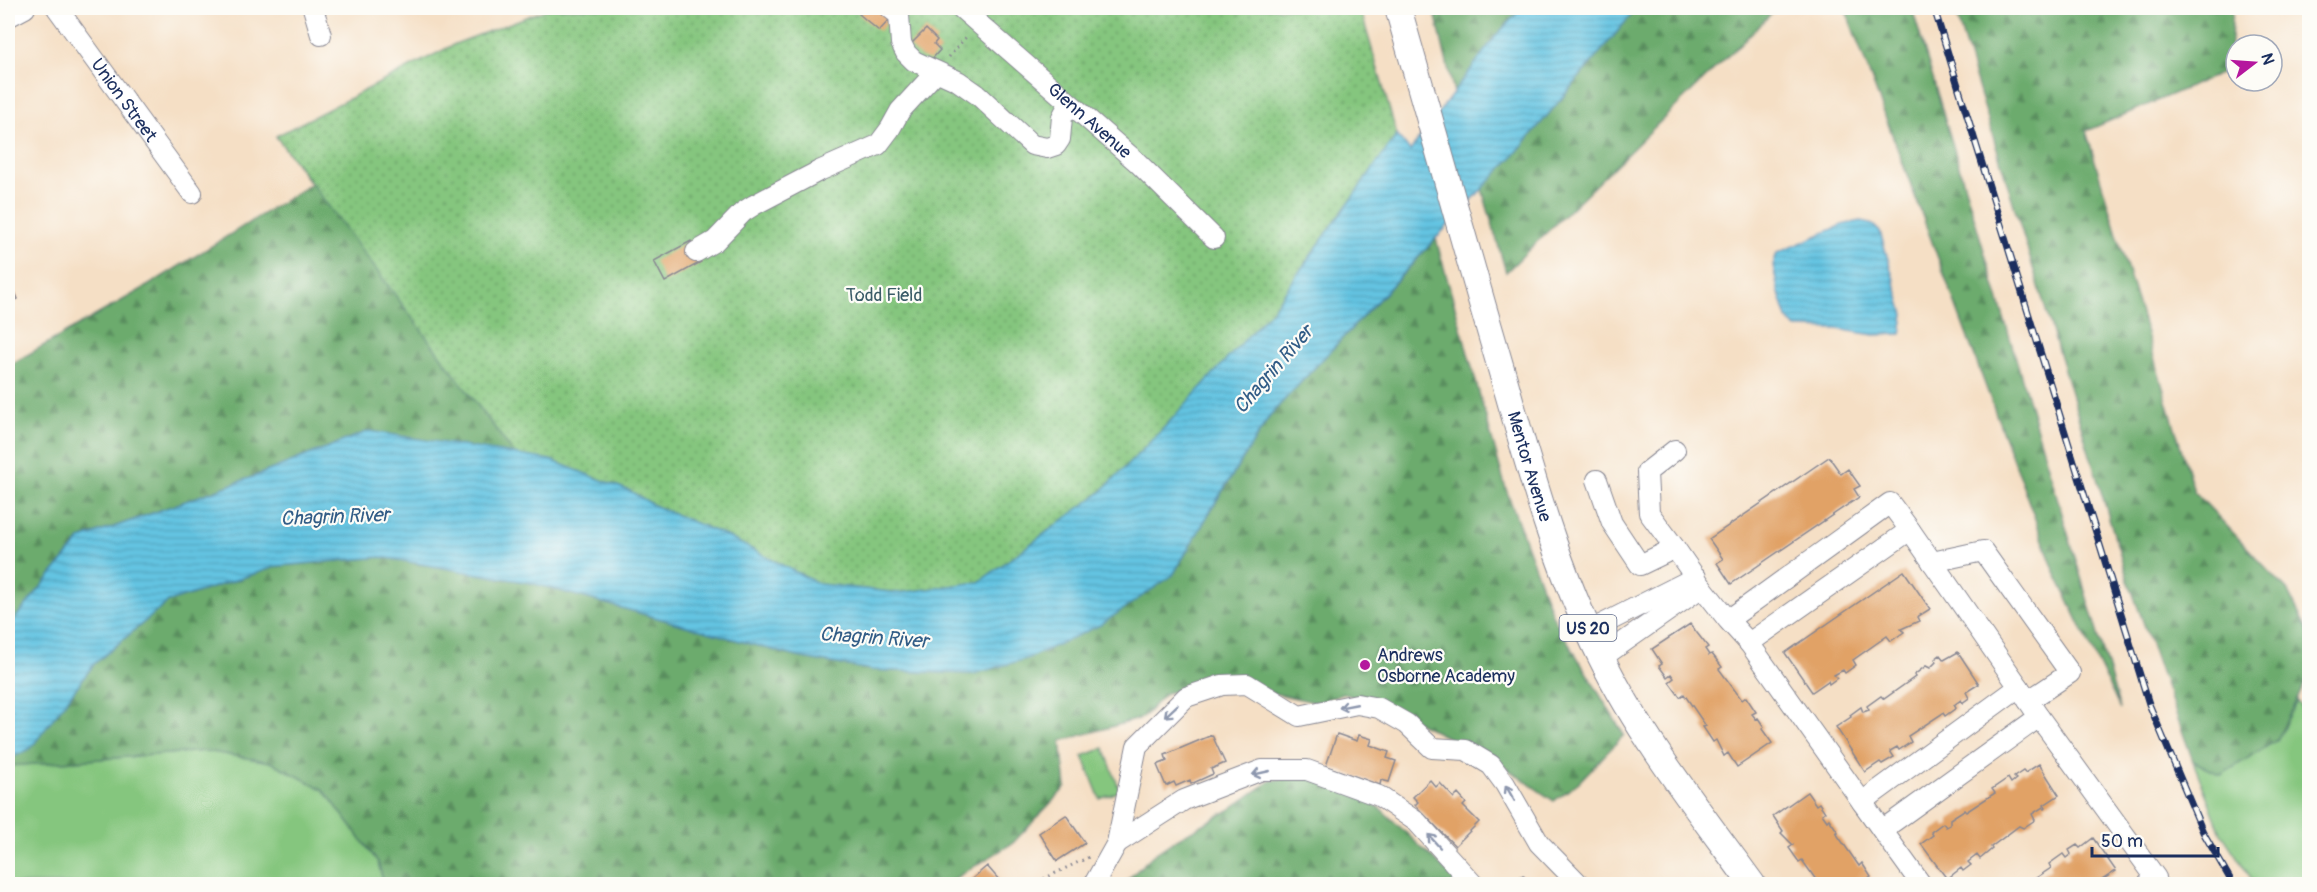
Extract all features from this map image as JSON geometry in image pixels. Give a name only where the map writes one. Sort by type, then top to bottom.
[{"type":"main road","name":"Mentor Avenue","points":[[1400,14],[1541,506],[1570,588],[1601,658],[1659,754],[1752,885]]},
{"type":"street","points":[[8,17],[25,8]]},
{"type":"street","name":"Union Street","points":[[57,8],[192,193]]},
{"type":"street","points":[[313,8],[321,35]]},
{"type":"street","points":[[890,8],[899,15],[901,43],[906,53],[914,61],[958,81],[978,95],[1032,145],[1047,148],[1056,145],[1060,138],[1062,117],[1069,104]]},
{"type":"street","name":"Glenn Avenue","points":[[961,8],[1137,162],[1214,238]]},
{"type":"street","points":[[696,252],[715,241],[743,212],[754,205],[819,171],[878,145],[900,111],[936,72]]},
{"type":"street","points":[[1675,450],[1647,472],[1649,513],[1728,620],[1749,643],[1921,885]]},
{"type":"street","points":[[1597,480],[1612,523],[1640,565],[1675,548]]},
{"type":"street","points":[[1728,620],[1890,503],[2154,882]]},
{"type":"street","points":[[1749,643],[1910,530]]},
{"type":"street","points":[[1862,802],[2029,702],[2070,673],[1983,551],[1932,562]]},
{"type":"street","points":[[1589,631],[1699,582]]},
{"type":"street","points":[[1601,658],[1699,582]]},
{"type":"street","points":[[1094,885],[1117,843],[1137,746],[1185,698],[1222,685],[1247,684],[1299,716],[1357,704],[1379,708],[1407,724],[1432,748],[1466,750],[1491,765],[1505,784],[1539,843],[1579,885]]},
{"type":"street","points":[[1882,830],[2029,702]]},
{"type":"street","points":[[1117,843],[1184,800],[1262,770],[1307,770],[1379,796],[1417,822],[1473,885]]},
{"type":"path","points":[[936,72],[978,23]]},
{"type":"path","points":[[1033,885],[1117,843]]},
{"type":"green space","name":"Todd Field","points":[[550,8],[1360,8],[1397,135],[1272,310],[1161,431],[1101,492],[979,582],[899,593],[819,584],[724,535],[655,506],[630,491],[550,460],[516,456],[276,136],[455,44]]},
{"type":"green space","points":[[1434,8],[1522,8],[1495,37],[1454,93]]},
{"type":"green space","points":[[1637,8],[1777,8],[1506,272],[1482,189],[1516,153]]},
{"type":"green space","points":[[1845,8],[1912,8],[2120,709],[2054,570]]},
{"type":"green space","points":[[1954,8],[2233,8],[2231,33],[2224,33],[2224,72],[2086,131],[2194,491],[2287,590],[2309,634],[2309,675],[2277,740],[2221,775],[2193,761],[2127,577]]},
{"type":"green space","points":[[276,136],[516,456],[369,431],[258,475],[81,539],[8,627],[8,366],[149,285],[311,184]]},
{"type":"green space","points":[[1436,239],[1506,489],[1553,617],[1624,735],[1579,782],[1554,801],[1500,764],[1409,718],[1343,693],[1318,703],[1218,681],[1166,693],[1142,718],[1061,741],[1066,787],[1013,843],[952,880],[958,884],[384,884],[378,862],[324,790],[271,762],[206,751],[8,766],[8,760],[31,747],[94,664],[168,602],[278,566],[381,557],[532,583],[798,657],[872,670],[973,674],[1173,575],[1271,414]]},
{"type":"green space","points":[[2297,701],[2309,720],[2309,884],[2255,884],[2221,833],[2193,761],[2221,775],[2277,740]]},
{"type":"green space","points":[[1104,748],[1120,791],[1100,799],[1083,756]]},
{"type":"green space","points":[[206,751],[271,762],[324,790],[378,862],[384,884],[8,884],[8,766]]},
{"type":"green space","points":[[1299,775],[1342,789],[1379,807],[1460,884],[1123,884],[1153,855],[1229,810],[1270,781]]},
{"type":"water","name":"Chagrin River","points":[[1522,8],[1637,8],[1516,153],[1271,414],[1173,575],[1100,625],[1029,658],[973,674],[872,670],[798,657],[532,583],[381,557],[278,566],[168,602],[94,664],[31,748],[8,760],[8,627],[81,539],[258,475],[369,431],[550,460],[630,491],[655,506],[724,535],[819,584],[899,593],[979,582],[1101,492],[1161,431],[1272,310],[1397,135],[1410,151],[1495,37]]},
{"type":"water","points":[[1860,221],[1873,225],[1880,232],[1904,314],[1901,334],[1874,335],[1837,329],[1796,328],[1787,318],[1778,290],[1773,265],[1777,253],[1842,225]]},
{"type":"building","points":[[864,8],[878,8],[891,18],[879,31],[859,14]]},
{"type":"building","points":[[926,29],[937,40],[934,44],[940,50],[930,61],[921,57],[909,46]]},
{"type":"building","points":[[691,241],[701,262],[665,282],[654,261]]},
{"type":"building","points":[[8,277],[18,299],[8,304]]},
{"type":"building","points":[[1829,457],[1841,474],[1848,469],[1860,486],[1854,489],[1859,497],[1731,584],[1717,563],[1723,559],[1709,539]]},
{"type":"building","points":[[1904,571],[1930,609],[1917,617],[1919,621],[1901,629],[1904,632],[1891,641],[1887,636],[1853,660],[1856,665],[1845,673],[1843,670],[1834,675],[1837,678],[1812,692],[1785,653]]},
{"type":"building","points":[[1690,624],[1708,647],[1705,649],[1709,655],[1712,654],[1722,667],[1719,669],[1742,700],[1746,697],[1756,712],[1752,714],[1756,719],[1758,718],[1764,727],[1762,729],[1772,743],[1737,767],[1728,753],[1724,756],[1716,740],[1713,742],[1703,727],[1706,726],[1684,694],[1680,697],[1669,682],[1674,678],[1671,674],[1667,677],[1659,666],[1662,664],[1652,649]]},
{"type":"building","points":[[1958,652],[1979,684],[1966,692],[1969,698],[1954,705],[1956,708],[1945,716],[1943,713],[1908,736],[1911,742],[1899,750],[1897,747],[1890,751],[1894,757],[1882,764],[1880,762],[1865,772],[1836,727],[1861,707],[1863,712],[1869,710],[1867,706],[1881,696],[1884,699],[1915,677],[1914,675],[1926,666],[1930,668],[1940,655],[1944,660]]},
{"type":"building","points":[[1337,734],[1357,741],[1359,735],[1372,739],[1370,745],[1389,752],[1387,758],[1396,761],[1389,782],[1381,780],[1380,785],[1326,766]]},
{"type":"building","points":[[1212,735],[1225,763],[1211,769],[1213,774],[1191,784],[1190,780],[1176,786],[1174,782],[1166,786],[1157,765],[1167,761],[1165,755]]},
{"type":"building","points":[[2039,764],[2059,795],[2044,805],[2046,808],[2043,807],[2032,814],[2035,820],[2023,828],[2019,826],[1991,847],[1992,849],[1980,859],[1977,855],[1968,862],[1971,865],[1963,871],[1961,868],[1947,879],[1921,844],[1943,823],[1946,827],[1950,825],[1950,819],[1964,810],[1966,812],[1995,793],[1992,789],[2008,778],[2011,783],[2016,779],[2014,777]]},
{"type":"building","points":[[1430,780],[1436,787],[1440,783],[1454,798],[1458,794],[1466,803],[1463,806],[1479,822],[1455,846],[1415,805],[1418,802],[1413,797]]},
{"type":"building","points":[[1807,792],[1816,805],[1819,803],[1825,812],[1822,814],[1827,821],[1829,819],[1859,866],[1862,863],[1871,877],[1868,879],[1871,884],[1819,884],[1802,860],[1799,862],[1789,848],[1793,845],[1781,833],[1783,831],[1773,816]]},
{"type":"building","points":[[1066,815],[1085,843],[1057,861],[1039,833]]},
{"type":"building","points":[[2093,838],[2116,871],[2102,880],[2105,884],[2027,884],[2051,868],[2049,864],[2063,854],[2066,858],[2071,854],[2069,850],[2077,845],[2080,848]]},
{"type":"building","points":[[987,866],[1001,882],[998,884],[966,884]]},
{"type":"building","points":[[1523,875],[1529,884],[1508,884]]},
{"type":"railway","points":[[1934,8],[2149,704],[2203,832],[2233,884]]},
{"type":"place","name":"Andrews Osborne Academy","points":[[1365,665]]}]
